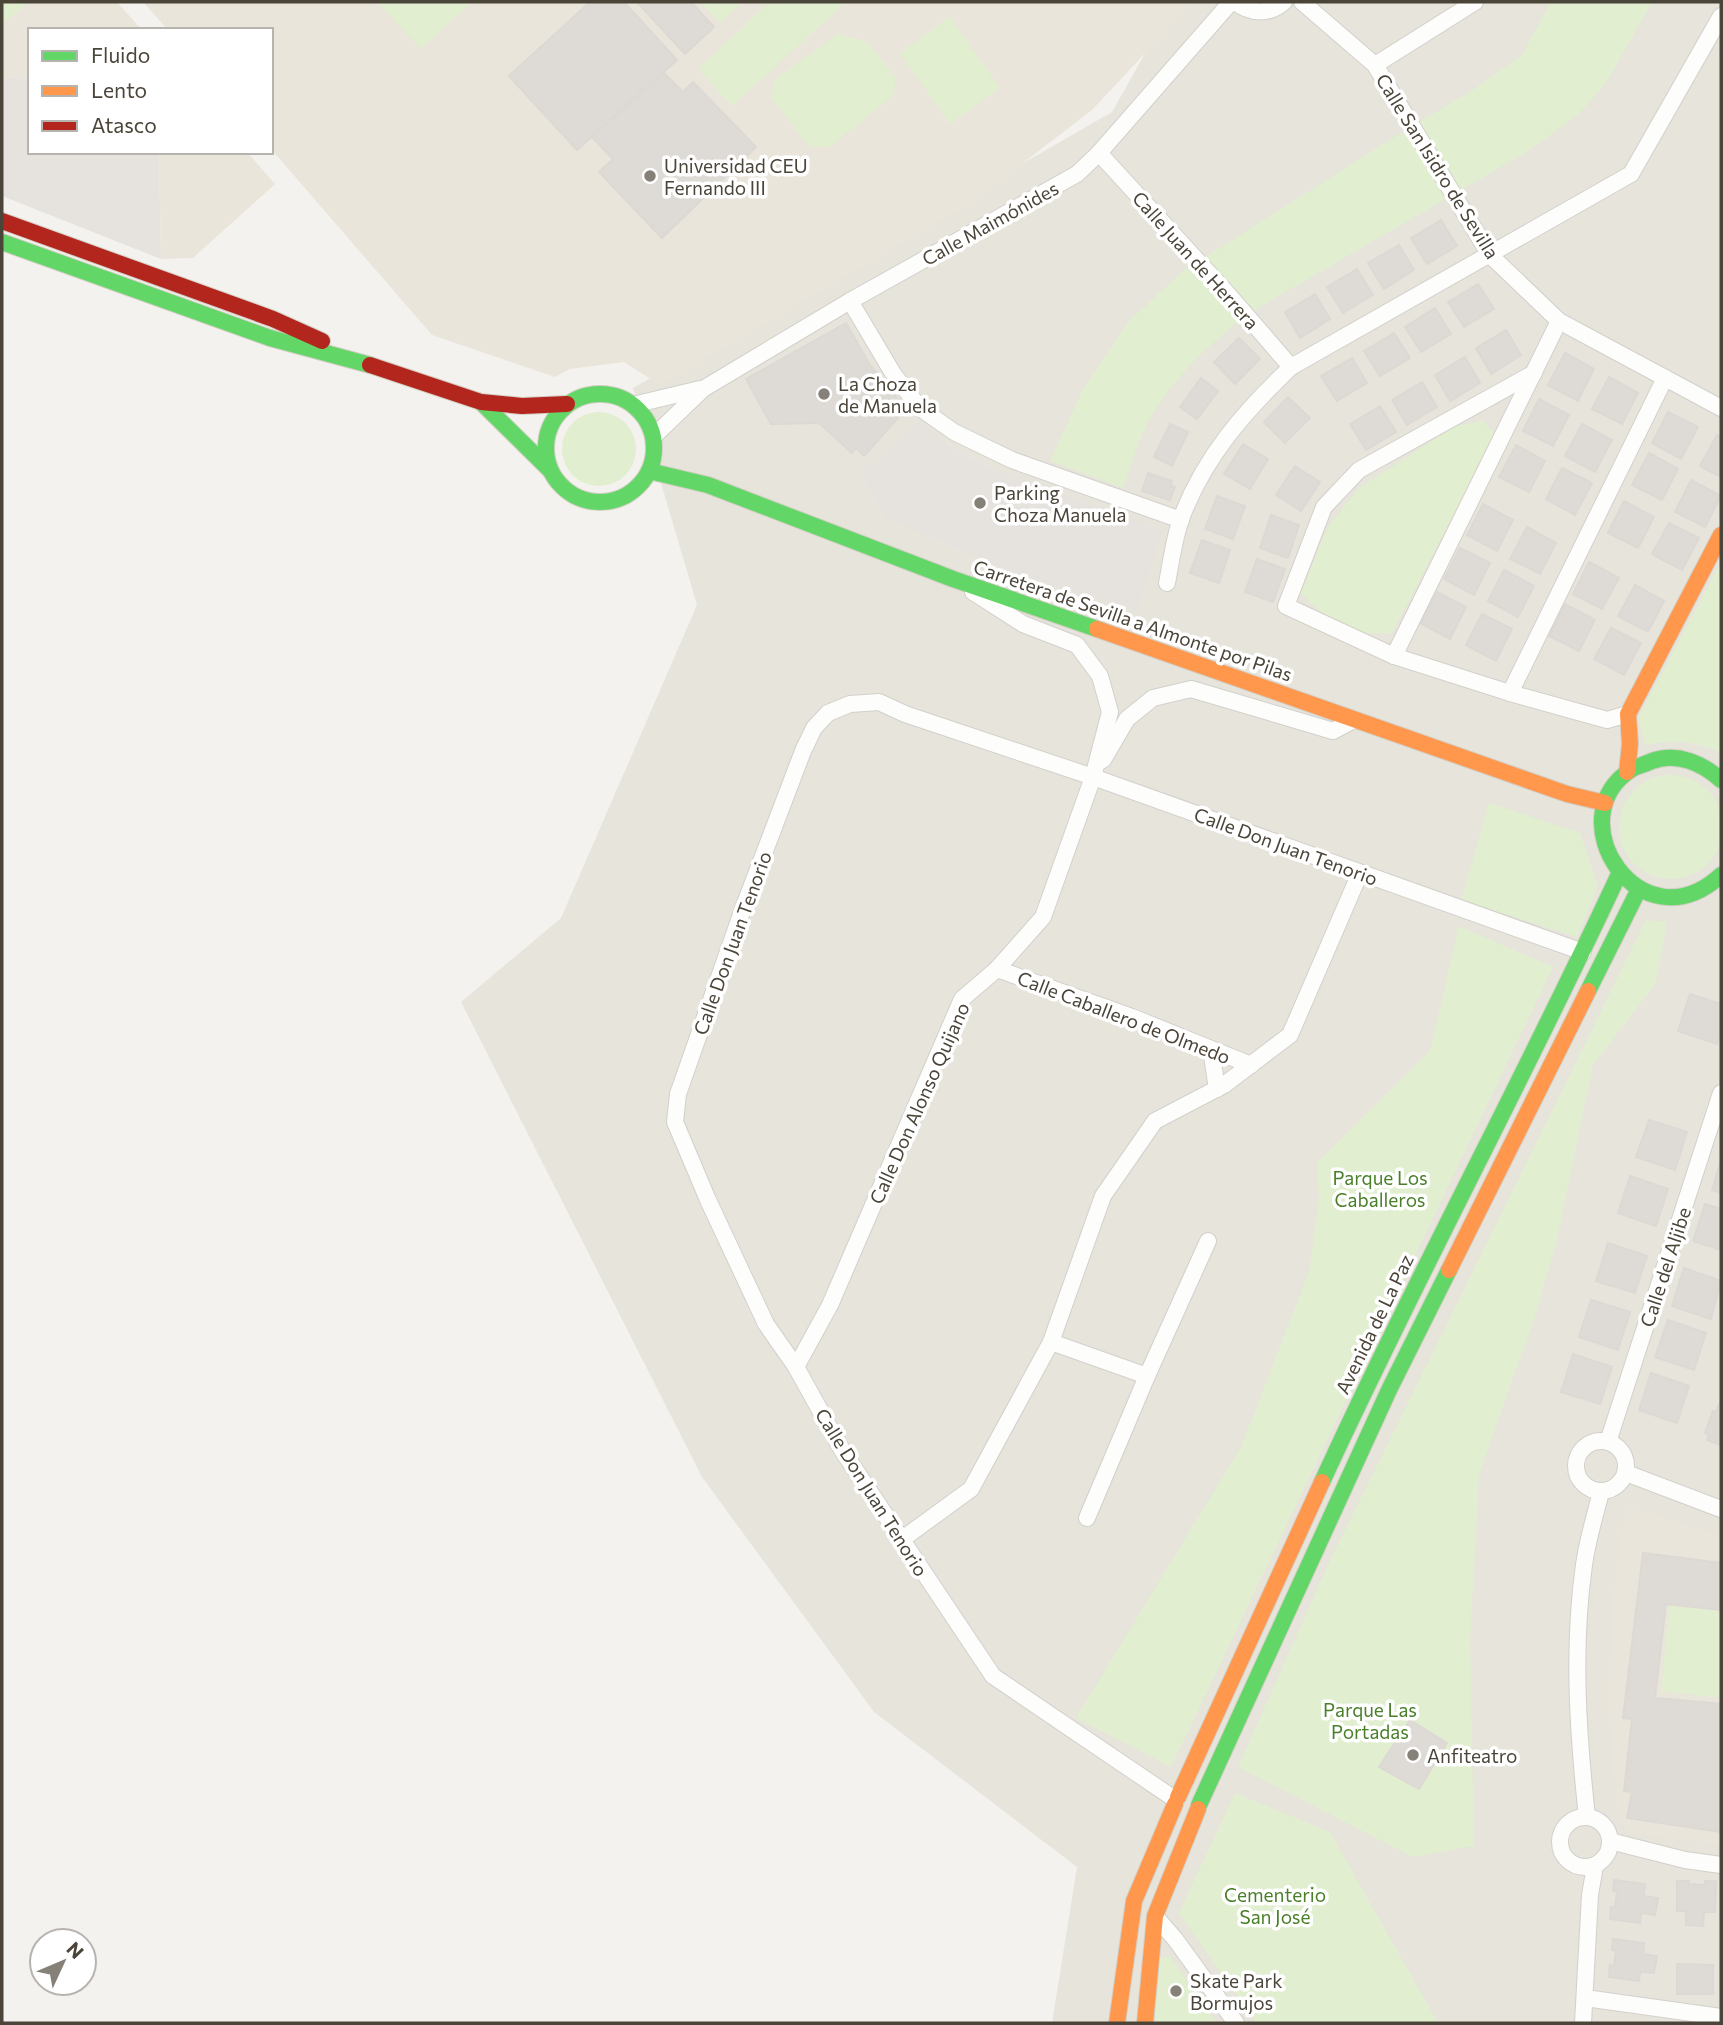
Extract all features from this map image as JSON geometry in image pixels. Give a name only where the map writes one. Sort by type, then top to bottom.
[{"type":"main road","points":[[2,222],[273,319],[381,368]]},
{"type":"main road","points":[[2,242],[270,338],[381,368],[481,402],[522,406],[567,404],[593,394],[621,398],[633,405],[646,419],[653,437],[654,454],[649,471],[641,484],[629,494],[612,501],[594,502],[576,497],[562,487],[533,451],[481,402]]},
{"type":"main road","points":[[551,472],[545,454],[547,435],[554,418],[567,404]]},
{"type":"main road","name":"Carretera de Sevilla a Almonte por Pilas","points":[[649,471],[719,489],[953,579],[1567,794],[1605,803]]},
{"type":"main road","points":[[1627,772],[1630,744],[1628,714],[1721,535]]},
{"type":"main road","points":[[1718,883],[1695,893],[1676,897],[1657,896],[1639,889],[1619,874],[1608,858],[1602,840],[1601,821],[1605,803],[1614,786],[1627,772],[1647,761],[1669,757],[1691,760],[1712,770],[1721,780]]},
{"type":"main road","name":"Avenida de La Paz","points":[[1117,2023],[1134,1901],[1176,1800],[1372,1374],[1583,952],[1619,874]]},
{"type":"main road","points":[[1145,2023],[1155,1916],[1198,1807],[1389,1390],[1639,889]]},
{"type":"main road","points":[[1176,1800],[1176,1812],[1182,1817],[1193,1815],[1198,1807]]},
{"type":"street","points":[[1233,2],[1259,12],[1271,10],[1284,2]]},
{"type":"street","name":"Calle Maimónides","points":[[653,437],[703,389],[850,301],[1077,174],[1099,153],[1233,2]]},
{"type":"street","name":"Calle San Isidro de Sevilla","points":[[1303,2],[1375,65],[1490,255],[1559,321],[1721,408]]},
{"type":"street","points":[[1375,65],[1475,2]]},
{"type":"street","points":[[1167,583],[1181,520],[1214,452],[1250,407],[1291,367],[1631,174],[1719,23]]},
{"type":"street","name":"Calle Juan de Herrera","points":[[1099,153],[1291,367]]},
{"type":"street","points":[[850,301],[894,375],[920,408],[954,432],[1012,460],[1181,520]]},
{"type":"street","points":[[1394,656],[1559,321]]},
{"type":"street","points":[[1534,373],[1359,470],[1324,507],[1286,606],[1394,656],[1510,693],[1606,720],[1628,714]]},
{"type":"street","points":[[1510,693],[1665,378]]},
{"type":"street","name":"Calle Maimónides","points":[[633,405],[703,389]]},
{"type":"street","points":[[953,579],[1023,624],[1077,645],[1100,676],[1110,712],[1093,777]]},
{"type":"street","points":[[1093,777],[1128,719],[1153,698],[1191,689],[1333,730],[1354,720]]},
{"type":"street","name":"Calle Don Juan Tenorio","points":[[1176,1800],[993,1676],[842,1450],[796,1367],[766,1324],[713,1212],[675,1122],[678,1094],[744,906],[814,728],[828,713],[850,704],[879,702],[905,714],[1093,777],[1583,952]]},
{"type":"street","name":"Calle Don Alonso Quijano","points":[[796,1367],[830,1305],[962,999],[997,969],[1043,917],[1093,777]]},
{"type":"street","points":[[901,1540],[971,1489],[1051,1342],[1102,1196],[1155,1121],[1217,1089],[1290,1035],[1360,873]]},
{"type":"street","name":"Calle Caballero de Olmedo","points":[[997,969],[1251,1065]]},
{"type":"street","points":[[1212,1049],[1217,1089]]},
{"type":"street","name":"Calle del Aljibe","points":[[1608,1442],[1721,1093]]},
{"type":"street","points":[[1087,1518],[1208,1241]]},
{"type":"street","points":[[1051,1342],[1147,1376]]},
{"type":"street","points":[[1608,1442],[1620,1449],[1626,1460],[1626,1473],[1616,1487],[1601,1492],[1585,1486],[1577,1476],[1577,1456],[1591,1443],[1608,1442]]},
{"type":"street","points":[[1626,1473],[1721,1509]]},
{"type":"street","points":[[1587,1817],[1576,1653],[1584,1564],[1601,1492]]},
{"type":"street","points":[[1587,1817],[1605,1827],[1610,1841],[1606,1856],[1587,1866],[1567,1860],[1559,1840],[1571,1820],[1587,1817]]},
{"type":"street","points":[[1610,1841],[1685,1860],[1721,1865]]},
{"type":"street","points":[[1583,2023],[1590,1895],[1587,1866]]},
{"type":"street","points":[[1155,1916],[1236,2023]]},
{"type":"street","points":[[1585,1998],[1721,2017]]},
{"type":"shaded area","points":[[2,2],[117,2],[140,28],[28,28],[28,79],[7,77],[2,81]]},
{"type":"shaded area","name":"Universidad CEU Fernando III","points":[[143,2],[1193,2],[1092,110],[971,203],[660,385],[624,362],[570,369],[555,377],[432,335],[273,151],[273,28],[166,28]]},
{"type":"shaded area","points":[[1174,2],[1721,2],[1721,2023],[1052,2023],[1077,1867],[874,1712],[702,1477],[461,1002],[561,918],[697,605],[633,388],[1112,112]]},
{"type":"shaded area","points":[[7,77],[28,79],[28,154],[159,154],[161,259],[2,196],[2,81]]},
{"type":"shaded area","points":[[159,154],[249,154],[275,184],[193,258],[161,259]]},
{"type":"shaded area","name":"Parking Choza Manuela","points":[[918,422],[960,454],[995,471],[1163,531],[1137,610],[1016,574],[885,518],[860,472],[883,456]]},
{"type":"shaded area","points":[[1626,1506],[1721,1536],[1721,1845],[1631,1833],[1621,1825],[1607,1698],[1614,1586]]},
{"type":"green space","points":[[2,2],[29,2],[2,24]]},
{"type":"green space","points":[[377,2],[472,2],[421,49]]},
{"type":"green space","points":[[700,2],[743,2],[720,23]]},
{"type":"green space","points":[[770,2],[846,2],[732,106],[698,69]]},
{"type":"green space","points":[[1551,2],[1652,2],[1606,83],[1577,116],[1523,154],[1253,311],[1222,335],[1179,377],[1156,409],[1139,441],[1123,488],[1050,461],[1083,389],[1128,322],[1183,271],[1473,90],[1522,55]]},
{"type":"green space","points":[[950,17],[1000,88],[950,124],[900,53]]},
{"type":"green space","points":[[838,34],[868,42],[896,78],[892,97],[829,147],[810,147],[771,98],[774,80]]},
{"type":"green space","points":[[599,412],[613,415],[625,423],[633,435],[636,449],[633,463],[625,475],[613,483],[599,486],[585,483],[573,475],[565,463],[562,449],[565,435],[573,423],[585,415]]},
{"type":"green space","points":[[1483,421],[1496,435],[1392,633],[1364,634],[1320,612],[1301,593],[1327,528],[1359,488],[1455,426]]},
{"type":"green space","points":[[1721,562],[1721,753],[1684,742],[1645,745],[1638,718]]},
{"type":"green space","points":[[1671,775],[1691,779],[1714,798],[1719,807],[1723,827],[1719,847],[1700,870],[1691,875],[1671,879],[1651,875],[1628,856],[1623,847],[1619,827],[1623,807],[1642,784],[1651,779]]},
{"type":"green space","points":[[1489,803],[1580,833],[1598,886],[1577,937],[1461,900]]},
{"type":"green space","name":"Parque Las Portadas","points":[[1646,920],[1667,922],[1656,983],[1593,1065],[1556,1244],[1534,1319],[1479,1474],[1470,1641],[1474,1846],[1413,1857],[1238,1767],[1328,1565]]},
{"type":"green space","name":"Parque Los Caballeros","points":[[1459,926],[1553,967],[1171,1767],[1076,1718],[1241,1447],[1309,1272],[1319,1199],[1317,1163],[1430,1051]]},
{"type":"green space","points":[[1669,1606],[1721,1611],[1721,1698],[1661,1691]]},
{"type":"green space","name":"Cementerio San José","points":[[1235,1793],[1330,1832],[1438,2023],[1256,2023],[1179,1913]]},
{"type":"green space","name":"Skate Park Bormujos","points":[[1170,1956],[1217,2023],[1155,2023],[1160,1958]]},
{"type":"building","points":[[590,2],[624,2],[677,60],[577,150],[509,76]]},
{"type":"building","points":[[637,2],[691,2],[714,27],[685,54]]},
{"type":"building","points":[[663,72],[683,92],[693,82],[756,147],[662,238],[599,172],[613,159],[592,137]]},
{"type":"building","points":[[1441,220],[1457,246],[1427,264],[1411,238]]},
{"type":"building","points":[[1399,245],[1414,270],[1384,289],[1368,263]]},
{"type":"building","points":[[1357,269],[1373,295],[1343,313],[1327,287]]},
{"type":"building","points":[[1478,284],[1494,309],[1464,327],[1448,302]]},
{"type":"building","points":[[1315,294],[1330,319],[1300,338],[1285,312]]},
{"type":"building","points":[[1435,308],[1451,334],[1421,352],[1405,327]]},
{"type":"building","name":"La Choza de Manuela","points":[[846,323],[870,365],[906,409],[864,456],[856,448],[852,453],[819,423],[771,424],[746,379]]},
{"type":"building","points":[[1506,330],[1521,355],[1491,374],[1476,348]]},
{"type":"building","points":[[1394,333],[1410,358],[1380,376],[1364,351]]},
{"type":"building","points":[[1239,338],[1260,359],[1235,384],[1214,362]]},
{"type":"building","points":[[1565,353],[1594,369],[1578,401],[1548,385]]},
{"type":"building","points":[[1465,357],[1480,383],[1450,401],[1435,375]]},
{"type":"building","points":[[1352,358],[1367,383],[1337,401],[1321,376]]},
{"type":"building","points":[[1609,377],[1638,393],[1622,424],[1592,409]]},
{"type":"building","points":[[1201,378],[1218,391],[1197,419],[1180,407]]},
{"type":"building","points":[[1422,382],[1437,407],[1407,425],[1392,400]]},
{"type":"building","points":[[1288,397],[1310,418],[1285,443],[1264,422]]},
{"type":"building","points":[[1539,399],[1569,415],[1553,446],[1523,431]]},
{"type":"building","points":[[1380,406],[1396,432],[1366,450],[1350,424]]},
{"type":"building","points":[[1668,412],[1698,427],[1681,459],[1652,443]]},
{"type":"building","points":[[1170,424],[1188,432],[1172,466],[1154,457]]},
{"type":"building","points":[[1582,424],[1612,440],[1595,472],[1565,456]]},
{"type":"building","points":[[1717,435],[1721,437],[1721,477],[1700,466]]},
{"type":"building","points":[[1243,444],[1268,459],[1250,489],[1224,474]]},
{"type":"building","points":[[1516,445],[1545,461],[1529,492],[1499,477]]},
{"type":"building","points":[[1649,453],[1678,469],[1662,500],[1632,485]]},
{"type":"building","points":[[1295,466],[1320,482],[1301,511],[1276,495]]},
{"type":"building","points":[[1562,468],[1592,483],[1575,515],[1546,499]]},
{"type":"building","points":[[1148,473],[1172,481],[1170,485],[1175,487],[1170,500],[1142,491]]},
{"type":"building","points":[[1691,480],[1721,496],[1705,527],[1675,512]]},
{"type":"building","points":[[1217,496],[1245,506],[1233,539],[1205,529]]},
{"type":"building","points":[[1624,501],[1654,517],[1638,548],[1608,533]]},
{"type":"building","points":[[1483,504],[1513,520],[1497,551],[1467,535]]},
{"type":"building","points":[[1271,515],[1299,525],[1288,558],[1260,548]]},
{"type":"building","points":[[1669,523],[1699,538],[1682,570],[1652,554]]},
{"type":"building","points":[[1527,527],[1556,543],[1540,574],[1510,559]]},
{"type":"building","points":[[1202,540],[1230,550],[1219,583],[1190,573]]},
{"type":"building","points":[[1460,548],[1490,563],[1474,595],[1444,579]]},
{"type":"building","points":[[1257,559],[1285,569],[1273,602],[1245,592]]},
{"type":"building","points":[[1589,562],[1619,578],[1602,609],[1573,594]]},
{"type":"building","points":[[1504,570],[1534,586],[1518,617],[1488,601]]},
{"type":"building","points":[[1635,585],[1664,601],[1648,632],[1618,616]]},
{"type":"building","points":[[1437,592],[1466,607],[1450,639],[1420,623]]},
{"type":"building","points":[[1565,604],[1595,620],[1579,651],[1549,636]]},
{"type":"building","points":[[1482,614],[1512,629],[1496,661],[1466,645]]},
{"type":"building","points":[[1611,628],[1641,643],[1624,675],[1594,659]]},
{"type":"building","points":[[1690,994],[1721,1004],[1721,1029],[1717,1044],[1678,1031]]},
{"type":"building","points":[[1649,1120],[1687,1132],[1675,1170],[1636,1157]]},
{"type":"building","points":[[1721,1160],[1721,1193],[1712,1190]]},
{"type":"building","points":[[1630,1176],[1668,1189],[1656,1226],[1618,1213]]},
{"type":"building","points":[[1705,1204],[1721,1209],[1721,1250],[1693,1241]]},
{"type":"building","points":[[1608,1243],[1647,1256],[1635,1293],[1596,1281]]},
{"type":"building","points":[[1684,1268],[1721,1281],[1711,1319],[1672,1306]]},
{"type":"building","points":[[1591,1300],[1630,1312],[1618,1350],[1579,1337]]},
{"type":"building","points":[[1668,1320],[1706,1333],[1694,1370],[1655,1357]]},
{"type":"building","points":[[1573,1354],[1612,1367],[1600,1404],[1561,1392]]},
{"type":"building","points":[[1651,1373],[1689,1386],[1677,1423],[1639,1410]]},
{"type":"building","points":[[1719,1404],[1721,1445],[1707,1440],[1709,1435],[1705,1433],[1713,1411],[1716,1412]]},
{"type":"building","points":[[1643,1553],[1721,1563],[1721,1610],[1666,1604],[1655,1698],[1721,1704],[1721,1832],[1627,1818],[1632,1792],[1624,1791],[1632,1719],[1623,1718]]},
{"type":"building","name":"Anfiteatro","points":[[1410,1720],[1447,1743],[1419,1789],[1379,1767]]},
{"type":"building","points":[[1614,1880],[1645,1884],[1644,1896],[1658,1898],[1655,1915],[1641,1913],[1640,1923],[1610,1919],[1617,1892],[1613,1891]]},
{"type":"building","points":[[1677,1881],[1705,1885],[1705,1881],[1716,1881],[1715,1912],[1704,1912],[1703,1926],[1686,1925],[1686,1911],[1677,1911]]},
{"type":"building","points":[[1613,1939],[1644,1943],[1643,1954],[1657,1956],[1654,1973],[1640,1972],[1639,1981],[1609,1977],[1610,1965],[1614,1966],[1616,1951],[1612,1950]]},
{"type":"building","points":[[1677,1964],[1713,1965],[1713,1994],[1677,1994]]},
{"type":"traffic: fast","points":[[2,242],[270,338],[370,365]]},
{"type":"traffic: fast","points":[[600,394],[621,398],[638,410],[650,427],[654,448],[650,469],[638,486],[621,498],[600,502],[579,498],[562,486],[550,469],[546,448],[550,427],[562,410],[579,398],[600,394]]},
{"type":"traffic: fast","points":[[481,402],[549,469]]},
{"type":"traffic: fast","points":[[649,471],[708,485],[953,579],[1097,629]]},
{"type":"traffic: fast","points":[[1721,780],[1689,761],[1671,758],[1652,761],[1632,769],[1610,791],[1602,817],[1605,844],[1618,868],[1637,887],[1663,897],[1691,894],[1721,875]]},
{"type":"traffic: fast","points":[[1322,1482],[1619,874]]},
{"type":"traffic: fast","points":[[1588,991],[1639,889]]},
{"type":"traffic: fast","points":[[1199,1805],[1389,1390],[1449,1270]]},
{"type":"traffic: slow","points":[[1627,772],[1630,744],[1628,714],[1721,535]]},
{"type":"traffic: slow","points":[[1097,629],[1567,794],[1605,803]]},
{"type":"traffic: slow","points":[[1449,1270],[1588,991]]},
{"type":"traffic: slow","points":[[1178,1797],[1322,1482]]},
{"type":"traffic: slow","points":[[1117,2023],[1134,1901],[1175,1804]]},
{"type":"traffic: slow","points":[[1145,2023],[1155,1916],[1198,1809]]},
{"type":"traffic: jam","points":[[2,221],[273,319],[322,341]]},
{"type":"traffic: jam","points":[[370,365],[481,402],[522,406],[567,404]]},
{"type":"place","name":"Universidad CEU Fernando III","points":[[650,176]]},
{"type":"place","name":"La Choza de Manuela","points":[[824,394]]},
{"type":"place","name":"Parking Choza Manuela","points":[[980,503]]},
{"type":"place","name":"Anfiteatro","points":[[1413,1755]]},
{"type":"place","name":"Skate Park Bormujos","points":[[1176,1991]]}]
